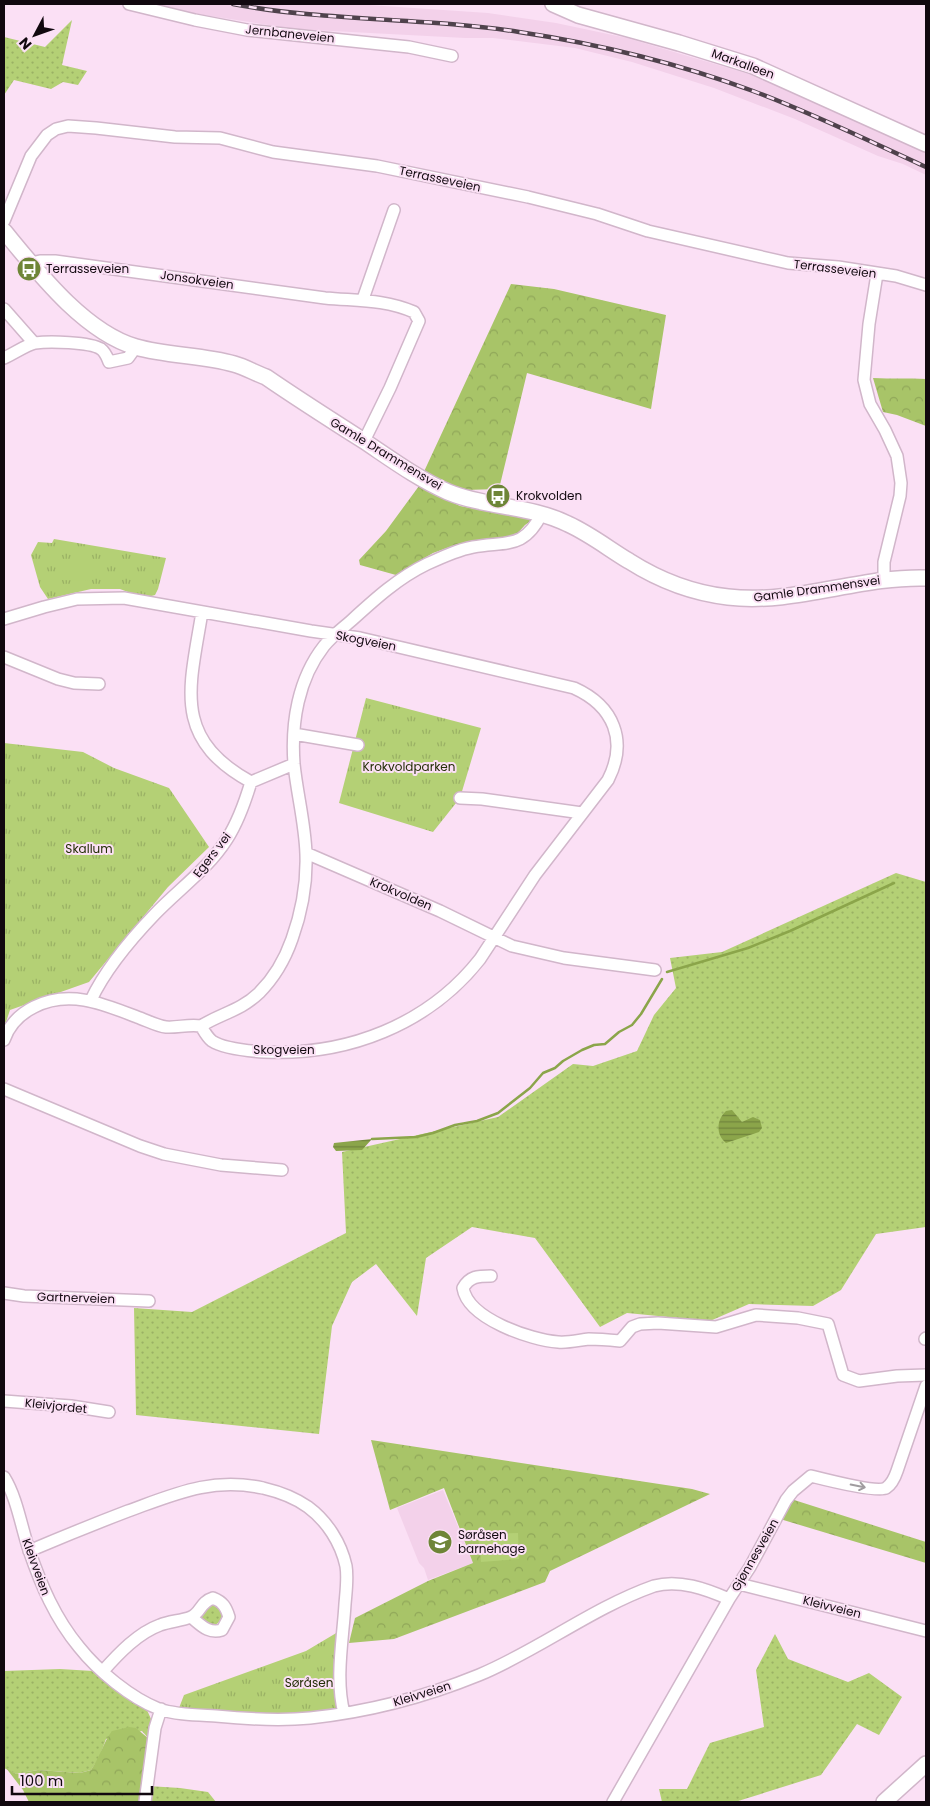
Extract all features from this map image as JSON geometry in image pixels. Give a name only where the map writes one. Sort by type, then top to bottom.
[{"type":"main road","name":"Markalleen","points":[[552,4],[578,15],[687,45],[753,66],[926,144]]},
{"type":"main road","name":"Gamle Drammensvei","points":[[4,230],[54,289],[95,326],[120,341],[136,347],[233,364],[266,377],[421,478],[449,492],[477,501],[542,513],[575,527],[655,576],[682,588],[713,596],[746,599],[775,597],[884,580],[926,578]]},
{"type":"main road","points":[[884,1802],[926,1764]]},
{"type":"street","name":"Jernbaneveien","points":[[129,4],[247,30],[409,47],[452,56]]},
{"type":"street","name":"Terrasseveien","points":[[4,221],[30,156],[47,135],[56,128],[68,126],[175,136],[220,138],[273,152],[377,166],[597,214],[657,233],[788,263],[896,276],[926,285]]},
{"type":"street","points":[[363,299],[394,210]]},
{"type":"street","name":"Jonsokveien","points":[[31,263],[40,260],[55,261],[325,298],[363,299],[383,302],[414,312],[419,321],[390,388],[364,441]]},
{"type":"street","points":[[877,274],[869,324],[864,380],[870,404],[886,430],[896,456],[901,483],[900,496],[884,562],[884,580]]},
{"type":"street","points":[[4,308],[34,343]]},
{"type":"street","points":[[4,358],[34,343],[68,343],[96,347],[103,350],[109,362],[128,358],[136,347]]},
{"type":"street","points":[[4,1040],[12,1025],[21,1015],[37,1005],[62,998],[91,1000],[166,1027],[189,1024],[200,1026],[212,1019],[241,1008],[260,992],[278,970],[288,949],[302,907],[306,853],[303,818],[294,764],[295,712],[301,689],[317,656],[334,635],[388,588],[413,571],[457,551],[474,547],[502,545],[521,539],[530,532],[542,513]]},
{"type":"street","name":"Skogveien","points":[[4,619],[77,599],[124,598],[360,638],[555,683],[574,688],[589,695],[599,702],[608,716],[618,741],[615,767],[608,780],[536,874],[470,972],[434,1004],[402,1024],[360,1041],[328,1049],[289,1052],[239,1049],[214,1043],[200,1026]]},
{"type":"street","points":[[202,612],[190,691],[191,709],[195,725],[205,744],[218,760],[251,782],[294,764]]},
{"type":"street","points":[[4,657],[58,679],[74,683],[99,684]]},
{"type":"street","points":[[294,734],[358,744]]},
{"type":"street","name":"Egers vei","points":[[91,1000],[98,986],[126,948],[155,914],[199,872],[227,839],[237,821],[251,782]]},
{"type":"street","points":[[460,798],[482,799],[582,813]]},
{"type":"street","name":"Krokvolden","points":[[306,853],[440,911],[494,937]]},
{"type":"street","points":[[494,937],[512,946],[557,956],[655,970]]},
{"type":"street","points":[[4,1089],[140,1146],[164,1154],[221,1164],[282,1170]]},
{"type":"street","points":[[491,1276],[476,1276],[466,1283],[463,1288],[467,1301],[506,1328],[543,1340],[560,1342],[589,1339],[620,1341],[632,1327],[640,1324],[658,1323],[716,1327],[756,1315],[798,1318],[828,1324],[843,1375],[859,1381],[897,1376],[926,1375]]},
{"type":"street","name":"Gartnerveien","points":[[4,1293],[24,1296],[149,1301]]},
{"type":"street","name":"Gjønnesveien","points":[[612,1802],[729,1599],[750,1567],[786,1500],[793,1491],[811,1476],[867,1488],[887,1488],[897,1471],[926,1386]]},
{"type":"street","name":"Kleivjordet","points":[[4,1401],[62,1405],[109,1412]]},
{"type":"street","name":"Kleivveien","points":[[4,1477],[14,1499],[29,1551],[46,1597],[59,1619],[81,1650],[103,1671],[131,1694],[161,1709],[202,1715],[270,1720],[344,1714],[405,1700],[481,1674],[589,1617],[654,1586],[677,1584],[706,1589],[729,1599]]},
{"type":"street","points":[[29,1551],[69,1533],[164,1498],[212,1485],[247,1485],[287,1495],[300,1502],[323,1520],[340,1548],[346,1567],[340,1679],[344,1714]]},
{"type":"street","name":"Kleivveien","points":[[739,1584],[926,1631]]},
{"type":"street","points":[[103,1671],[121,1652],[146,1633],[158,1626],[190,1617]]},
{"type":"street","points":[[145,1802],[155,1728],[161,1709]]},
{"type":"shaded area","points":[[158,4],[354,4],[488,13],[556,23],[627,38],[752,75],[796,92],[926,149],[926,175],[795,119],[714,88],[632,62],[575,48],[493,38],[294,29],[191,13]]},
{"type":"shaded area","points":[[732,1110],[742,1122],[753,1117],[760,1120],[762,1128],[759,1132],[726,1143],[720,1135],[719,1122],[726,1111]]},
{"type":"shaded area","points":[[372,1139],[362,1150],[336,1151],[333,1147],[334,1143]]},
{"type":"shaded area","points":[[443,1490],[473,1563],[428,1580],[424,1568],[419,1563],[397,1508]]},
{"type":"green space","points":[[72,20],[62,65],[87,71],[78,85],[63,82],[51,89],[14,80],[4,95],[4,37],[45,47]]},
{"type":"green space","points":[[511,284],[554,289],[666,315],[651,409],[527,373],[499,489],[465,490],[421,478]]},
{"type":"green space","points":[[873,378],[926,379],[926,426],[883,412]]},
{"type":"green space","points":[[419,486],[460,506],[503,514],[542,513],[525,525],[516,535],[505,539],[487,539],[458,544],[433,553],[396,575],[360,565],[359,560],[386,531]]},
{"type":"green space","points":[[54,539],[166,558],[155,595],[144,598],[120,589],[91,589],[48,599],[40,587],[31,555],[38,542],[52,543]]},
{"type":"green space","points":[[61,564],[92,564],[92,581],[61,580]]},
{"type":"green space","name":"Krokvoldparken","points":[[366,698],[481,728],[460,798],[433,832],[339,803]]},
{"type":"green space","name":"Skallum","points":[[4,743],[83,752],[114,768],[169,788],[209,847],[168,887],[89,982],[10,1010],[4,1028]]},
{"type":"green space","points":[[896,873],[926,882],[926,1227],[876,1234],[841,1290],[813,1306],[749,1304],[710,1321],[627,1313],[600,1327],[535,1238],[472,1227],[426,1258],[417,1316],[376,1264],[352,1282],[332,1326],[319,1434],[136,1415],[134,1308],[192,1312],[346,1233],[342,1152],[498,1117],[573,1064],[593,1066],[637,1051],[654,1015],[676,988],[670,958],[722,952]]},
{"type":"green space","points":[[371,1440],[692,1489],[710,1494],[550,1571],[545,1582],[394,1639],[349,1643],[355,1618],[428,1581],[473,1563],[444,1488],[390,1510]]},
{"type":"green space","points":[[791,1499],[926,1542],[926,1563],[780,1519]]},
{"type":"green space","points":[[518,1533],[519,1559],[481,1562],[478,1534]]},
{"type":"green space","points":[[210,1604],[219,1608],[222,1614],[220,1621],[213,1626],[202,1622],[200,1616]]},
{"type":"green space","name":"Søråsen","points":[[343,1629],[341,1713],[270,1718],[179,1708],[184,1695],[306,1651]]},
{"type":"green space","points":[[775,1634],[788,1659],[848,1682],[869,1673],[902,1697],[879,1735],[857,1724],[821,1775],[735,1802],[662,1802],[659,1789],[687,1789],[710,1743],[764,1727],[756,1670]]},
{"type":"green space","points":[[60,1669],[93,1671],[147,1710],[151,1719],[149,1739],[142,1731],[106,1739],[99,1758],[91,1770],[80,1773],[38,1770],[16,1774],[4,1768],[4,1671]]},
{"type":"green space","points":[[129,1727],[136,1728],[149,1739],[140,1802],[29,1802],[23,1790],[6,1768],[16,1774],[38,1770],[80,1773],[91,1770],[112,1731]]},
{"type":"green space","points":[[148,1786],[208,1792],[216,1802],[147,1802]]},
{"type":"waterway","points":[[667,972],[748,948],[790,931],[894,883]]},
{"type":"waterway","points":[[372,1139],[416,1137],[455,1125],[477,1121],[498,1113],[530,1088],[543,1073],[555,1068],[582,1050],[594,1045],[605,1044],[619,1032],[632,1025],[641,1014],[662,979]]},
{"type":"railway","points":[[233,4],[305,14],[484,27],[549,37],[638,56],[667,63],[753,91],[819,118],[926,167]]},
{"type":"place","name":"Terrasseveien","points":[[29,269]]},
{"type":"place","name":"Krokvolden","points":[[498,496]]},
{"type":"place","name":"Søråsen barnehage","points":[[440,1542]]}]
